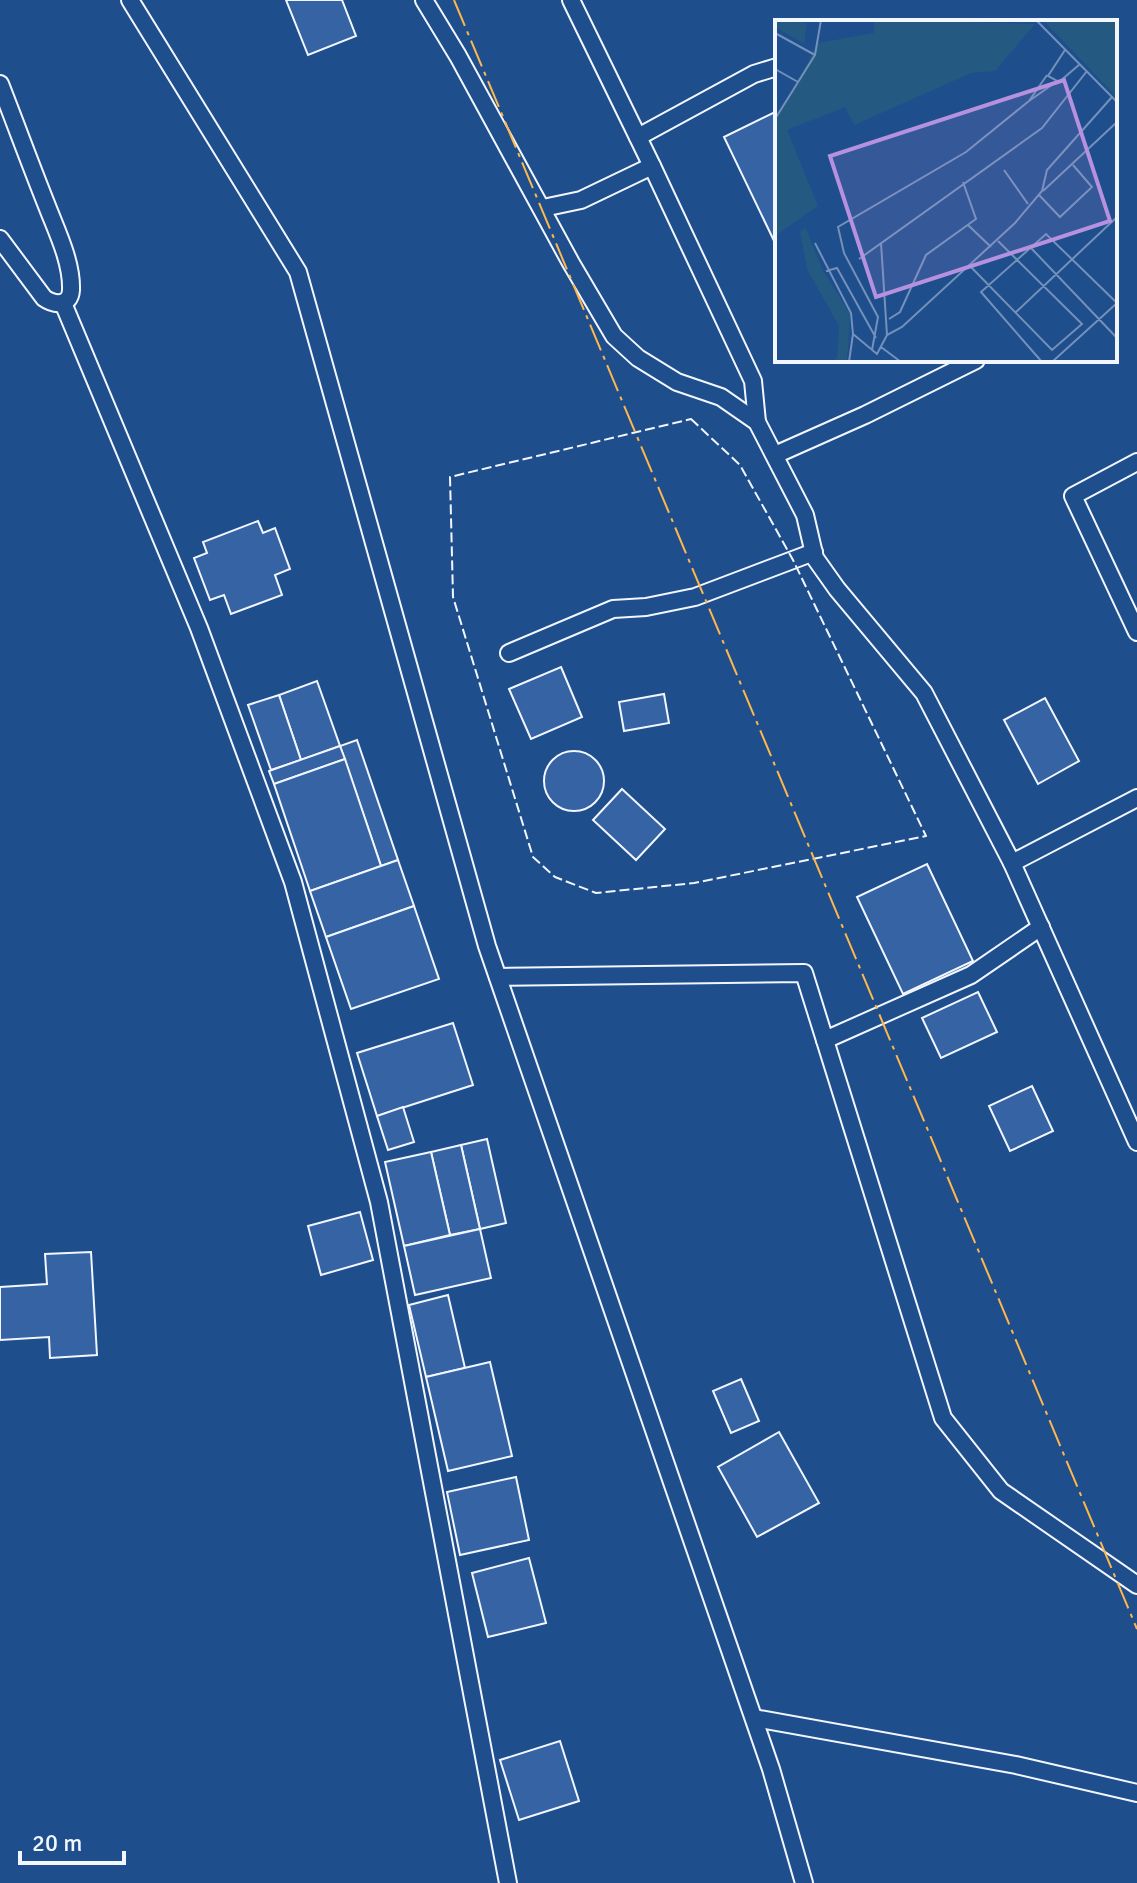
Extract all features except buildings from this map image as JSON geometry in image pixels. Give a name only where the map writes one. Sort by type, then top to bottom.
[{"type":"lane","points":[[130,0],[298,272],[498,977],[754,1718],[804,1883]]},
{"type":"lane","points":[[424,0],[614,336],[638,358],[677,382],[721,397],[757,422]]},
{"type":"lane","points":[[571,0],[753,381],[757,422],[805,515],[815,558],[924,693],[1012,863],[1133,1122],[1137,1142]]},
{"type":"lane","points":[[638,137],[754,74],[775,68]]},
{"type":"lane","points":[[0,84],[66,259],[71,291],[63,303]]},
{"type":"lane","points":[[543,208],[581,200],[652,166]]},
{"type":"lane","points":[[0,239],[44,298],[53,304],[63,303]]},
{"type":"lane","points":[[63,303],[199,628],[293,882],[379,1202],[508,1883]]},
{"type":"lane","points":[[775,455],[972,362]]},
{"type":"lane","points":[[1137,462],[1073,496],[1137,632]]},
{"type":"lane","points":[[509,653],[613,609],[646,607],[695,597],[814,552]]},
{"type":"lane","points":[[1012,863],[1137,798]]},
{"type":"lane","points":[[825,1040],[971,975],[1041,927]]},
{"type":"lane","points":[[498,977],[804,973],[943,1418],[1001,1491],[1137,1585]]},
{"type":"lane","points":[[754,1718],[1016,1765],[1137,1793]]},
{"type":"fence","points":[[691,419],[740,465],[793,560],[926,836],[694,883],[596,893],[555,877],[533,857],[453,597],[450,477],[691,419]]},
{"type":"power","points":[[454,0],[1137,1629]]}]
